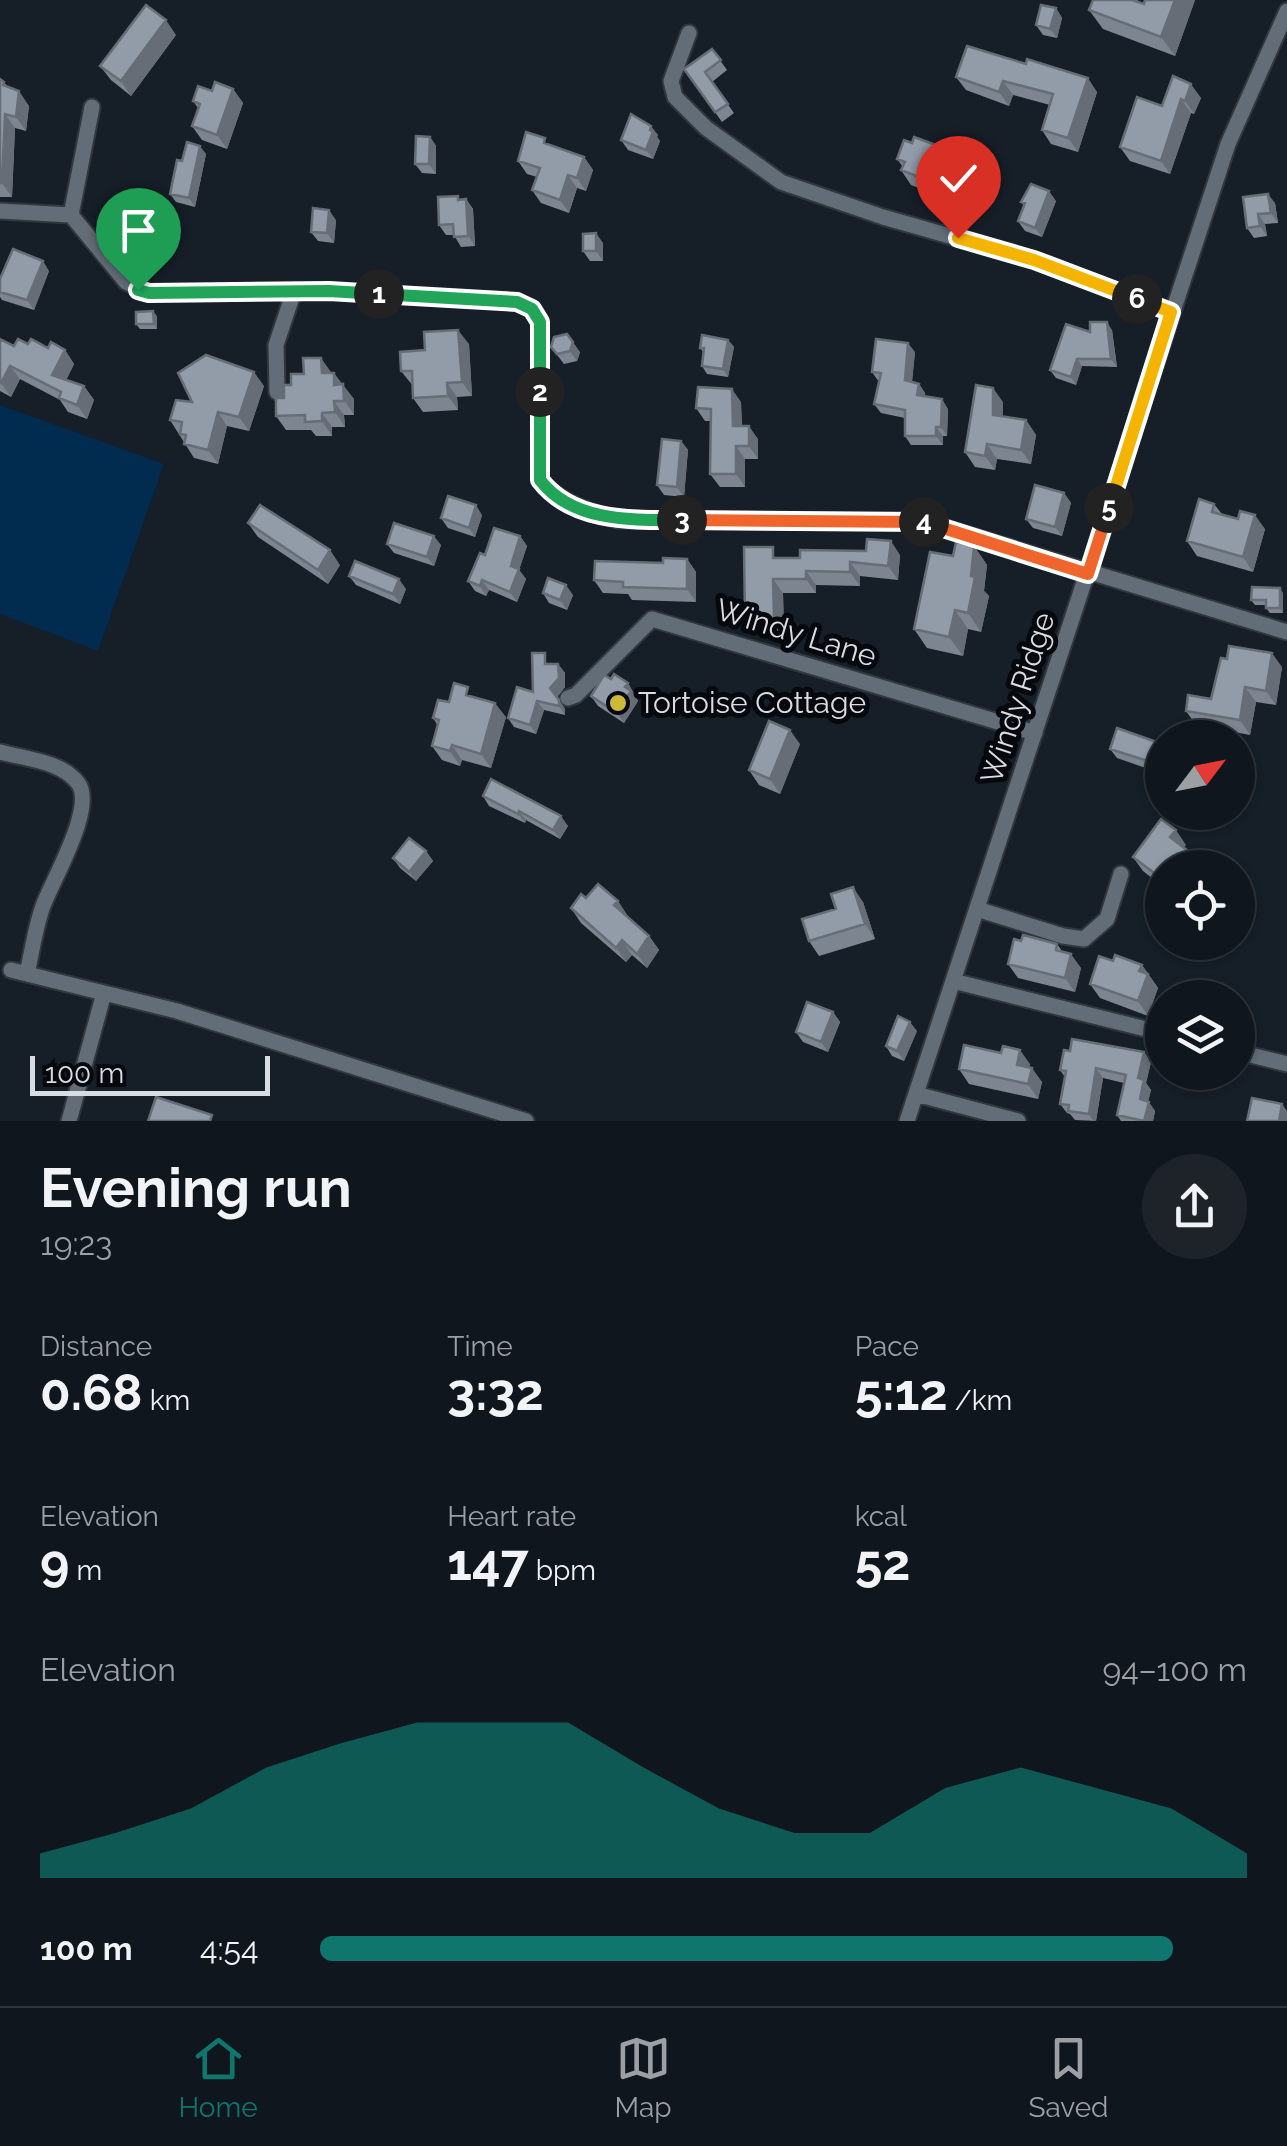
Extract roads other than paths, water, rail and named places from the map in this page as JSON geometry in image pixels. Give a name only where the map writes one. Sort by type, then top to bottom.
[{"type":"street","name":"Windy Ridge","points":[[907,1121],[1228,144],[1287,11]]},
{"type":"street","points":[[689,33],[671,81],[675,97],[706,128],[781,182],[883,218],[1034,260],[1171,312]]},
{"type":"street","points":[[71,215],[92,107]]},
{"type":"street","points":[[0,211],[71,215],[126,282],[149,293],[294,291],[517,302],[532,309],[540,322],[540,480],[549,491],[588,511],[617,520],[926,522],[1287,632]]},
{"type":"street","points":[[277,392],[276,345],[294,291]]},
{"type":"street","name":"Windy Lane","points":[[568,698],[576,695],[652,619],[1036,733]]},
{"type":"street","points":[[0,752],[50,764],[76,780],[84,793],[81,817],[19,972],[177,1011],[478,1114],[526,1121]]},
{"type":"street","points":[[978,909],[1064,936],[1084,938],[1107,919],[1121,874]]},
{"type":"street","points":[[953,980],[1145,1029]]},
{"type":"street","points":[[69,1121],[104,993]]},
{"type":"street","points":[[1255,1056],[1287,1064]]},
{"type":"street","points":[[916,1094],[1018,1121]]},
{"type":"place","name":"Tortoise Cottage","points":[[618,703]]}]
